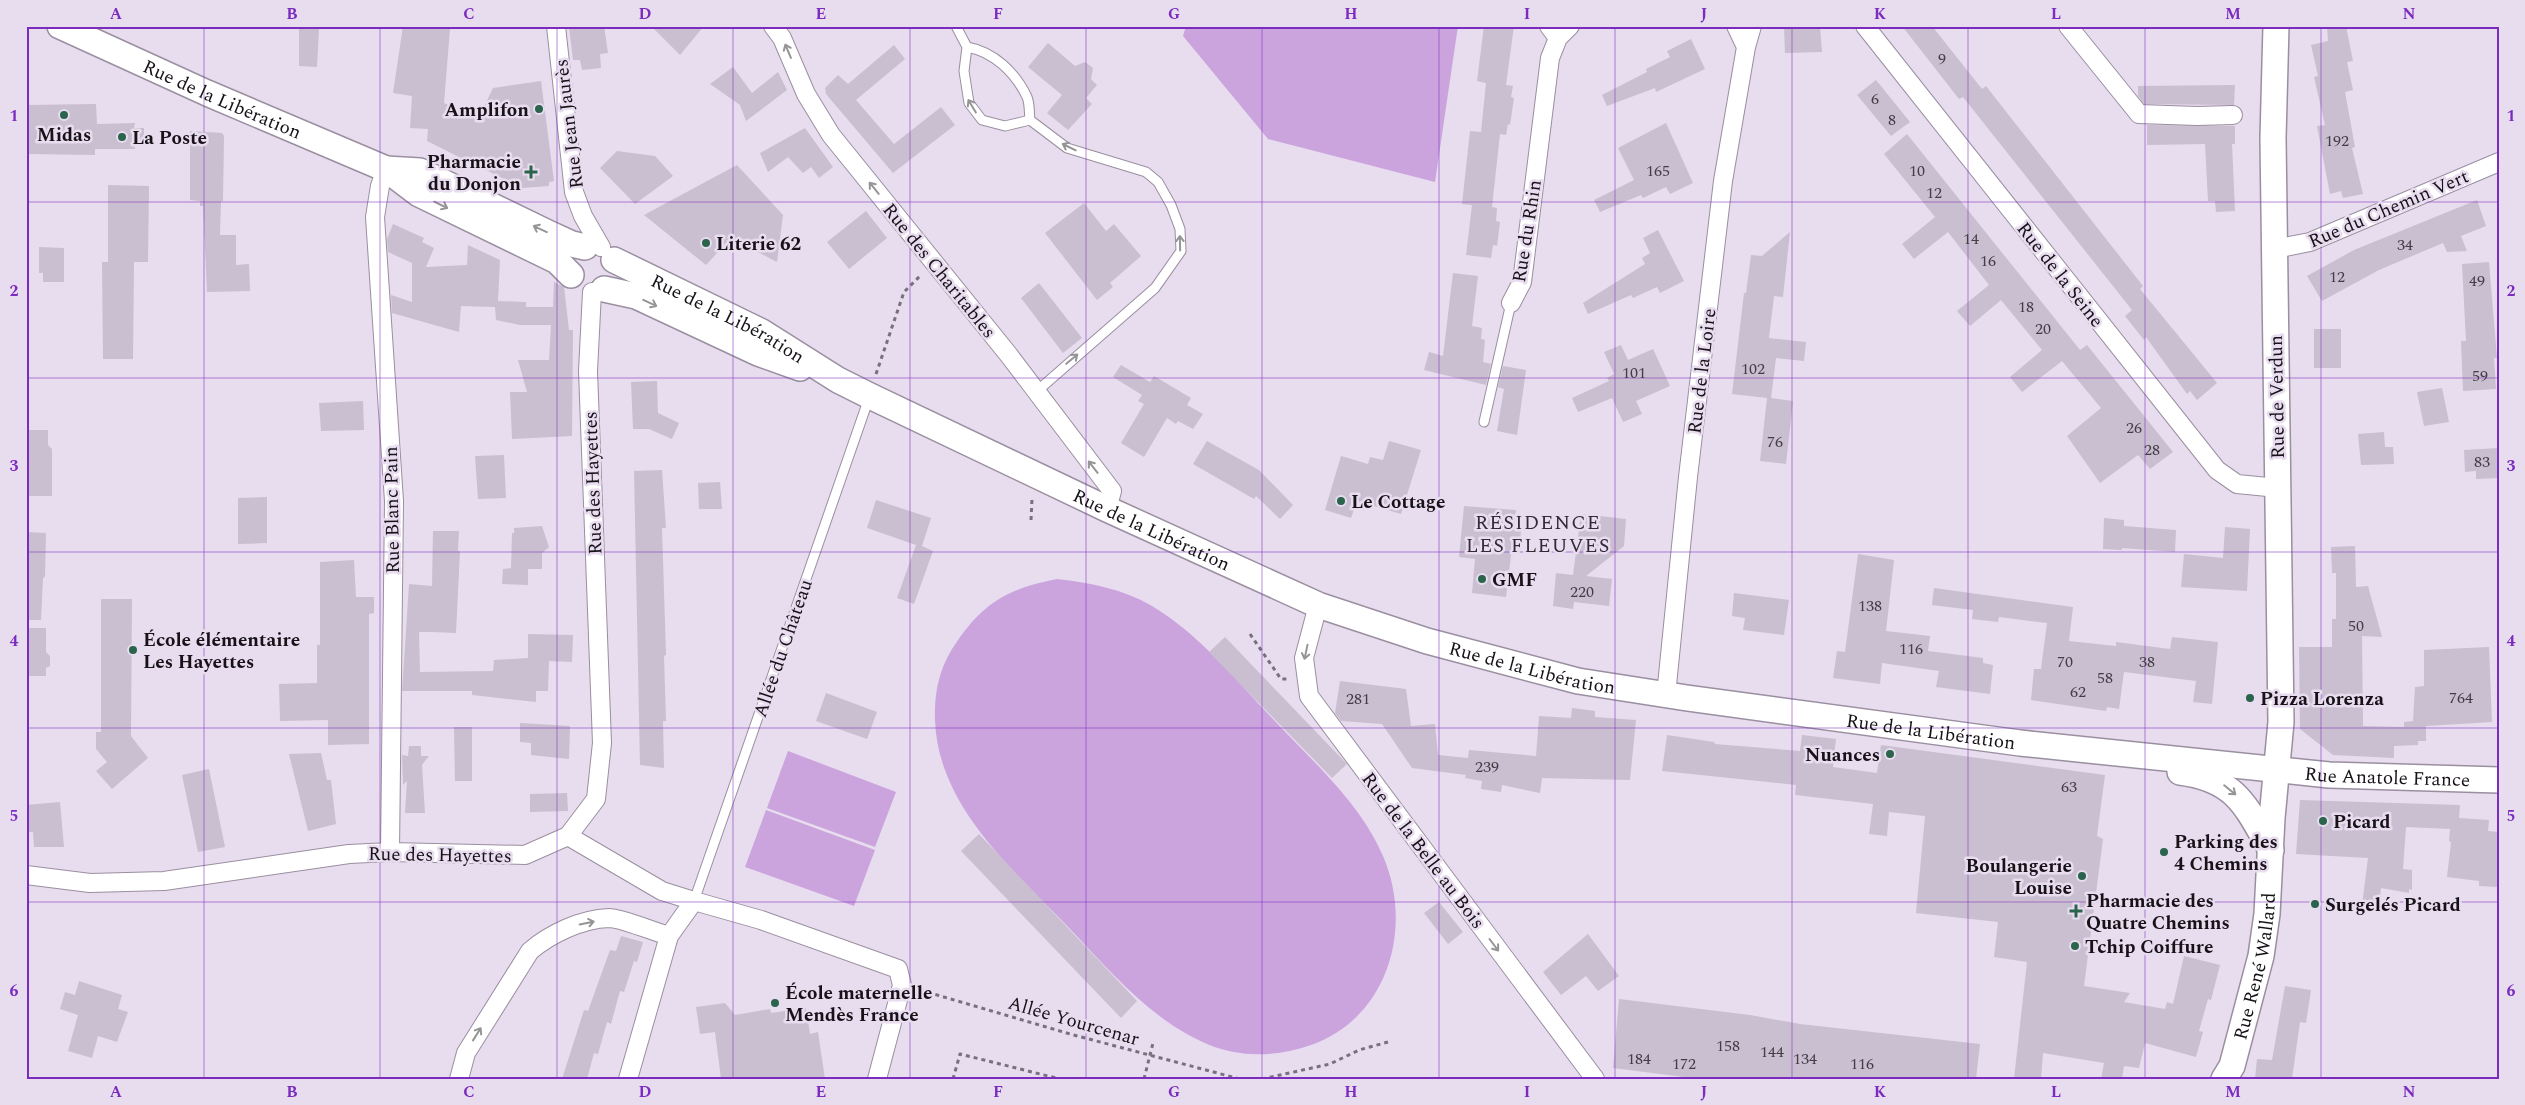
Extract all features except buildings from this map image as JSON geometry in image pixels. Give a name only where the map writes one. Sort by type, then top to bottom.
[{"type":"main road","name":"Rue de la Libération","points":[[60,26],[207,93],[386,169],[419,194],[557,261],[571,275]]},
{"type":"main road","name":"Rue de Verdun","points":[[2276,26],[2273,138],[2281,704],[2277,768]]},
{"type":"main road","name":"Rue de la Libération","points":[[386,169],[420,171],[556,237],[600,251],[762,332],[838,380],[870,396],[1107,509],[1318,605],[1501,662],[1578,681],[1666,696],[2020,743],[2277,768]]},
{"type":"main road","points":[[600,251],[615,276],[598,290],[580,288],[571,275],[573,258],[600,251]]},
{"type":"main road","name":"Rue de la Libération","points":[[598,290],[636,296],[758,353],[838,380]]},
{"type":"main road","points":[[2136,755],[2176,772],[2203,775],[2224,785],[2241,800],[2271,850]]},
{"type":"main road","name":"Rue Anatole France","points":[[2277,768],[2329,775],[2499,780]]},
{"type":"main road","name":"Rue René Wallard","points":[[2228,1072],[2261,956],[2277,768]]},
{"type":"street","name":"Rue Jean Jaurès","points":[[556,26],[574,192],[600,251]]},
{"type":"street","points":[[1736,26],[1746,47]]},
{"type":"street","name":"Rue de la Loire","points":[[1666,696],[1688,477],[1722,191],[1746,47],[1752,26]]},
{"type":"street","name":"Rue de la Seine","points":[[1865,26],[2217,470],[2237,484],[2278,488]]},
{"type":"street","points":[[2068,26],[2139,114],[2196,116],[2233,114]]},
{"type":"street","name":"Rue des Charitables","points":[[778,28],[806,94],[831,135],[1036,392],[1112,491],[1107,509]]},
{"type":"street","name":"Rue du Rhin","points":[[1511,303],[1522,282],[1550,58],[1559,30]]},
{"type":"street","name":"Rue du Chemin Vert","points":[[2276,248],[2310,242],[2499,162]]},
{"type":"street","name":"Rue Blanc Pain","points":[[386,169],[380,186],[375,217],[394,500],[390,852]]},
{"type":"street","name":"Rue des Hayettes","points":[[26,875],[90,882],[164,881],[348,854],[390,852],[525,855],[568,836],[596,798],[602,743],[588,372],[598,290]]},
{"type":"street","name":"Rue de la Belle au Bois","points":[[1318,605],[1304,658],[1308,696],[1595,1079]]},
{"type":"street","points":[[568,836],[662,891],[760,920],[898,969],[902,985],[877,1079]]},
{"type":"street","name":"Allée du Château","points":[[628,1079],[669,936],[694,901]]},
{"type":"street","points":[[459,1079],[466,1053],[530,951],[541,942],[573,926],[610,918],[669,936]]},
{"type":"street","points":[[2210,1079],[2228,1072]]},
{"type":"lane","points":[[956,26],[967,47],[964,71],[969,103],[982,120],[1004,126],[1030,120]]},
{"type":"lane","points":[[967,47],[983,50],[995,57],[1017,81],[1028,99],[1030,120],[1067,148],[1146,172],[1158,182],[1171,205],[1180,229],[1180,251],[1172,266],[1155,288],[1036,392]]},
{"type":"lane","name":"Rue du Rhin","points":[[1484,422],[1511,303]]},
{"type":"lane","name":"Allée du Château","points":[[694,901],[870,396]]},
{"type":"path","points":[[870,396],[882,352],[904,292],[933,262]]},
{"type":"path","points":[[1031,520],[1032,498]]},
{"type":"path","points":[[1250,634],[1281,679],[1306,680]]},
{"type":"path","name":"Allée Yourcenar","points":[[902,985],[1240,1079]]},
{"type":"path","points":[[1262,1079],[1330,1064],[1359,1050],[1388,1042]]},
{"type":"path","points":[[1144,1079],[1153,1043]]},
{"type":"path","points":[[953,1079],[960,1054],[1060,1079]]},
{"type":"shaded area","points":[[1186,26],[1458,26],[1435,182],[1268,139],[1183,36]]},
{"type":"shaded area","points":[[1057,579],[1094,585],[1130,595],[1169,617],[1201,643],[1334,783],[1373,836],[1383,856],[1392,884],[1396,912],[1394,940],[1388,967],[1376,992],[1359,1014],[1337,1032],[1311,1045],[1272,1054],[1232,1052],[1207,1044],[1187,1034],[1150,1009],[1117,979],[1004,861],[965,810],[950,782],[939,752],[935,709],[939,678],[952,649],[978,615],[1000,598],[1013,592]]},
{"type":"shaded area","points":[[788,751],[896,792],[875,847],[767,808]]},
{"type":"shaded area","points":[[766,810],[875,850],[854,906],[745,867]]},
{"type":"place","name":"Amplifon","points":[[539,109]]},
{"type":"place","name":"Midas","points":[[64,115]]},
{"type":"place","name":"La Poste","points":[[122,137]]},
{"type":"place","name":"Pharmacie du Donjon","points":[[531,172]]},
{"type":"place","name":"Literie 62","points":[[706,243]]},
{"type":"place","name":"Le Cottage","points":[[1341,501]]},
{"type":"place","name":"GMF","points":[[1482,579]]},
{"type":"place","name":"École élémentaire Les Hayettes","points":[[133,650]]},
{"type":"place","name":"Pizza Lorenza","points":[[2250,698]]},
{"type":"place","name":"Nuances","points":[[1890,754]]},
{"type":"place","name":"Picard","points":[[2323,821]]},
{"type":"place","name":"Parking des 4 Chemins","points":[[2164,852]]},
{"type":"place","name":"Boulangerie Louise","points":[[2082,876]]},
{"type":"place","name":"Surgelés Picard","points":[[2315,904]]},
{"type":"place","name":"Pharmacie des Quatre Chemins","points":[[2076,911]]},
{"type":"place","name":"Tchip Coiffure","points":[[2075,946]]},
{"type":"place","name":"École maternelle Mendès France","points":[[775,1003]]},
{"type":"district","name":"RÉSIDENCE LES FLEUVES","points":[[1538,534]]}]
